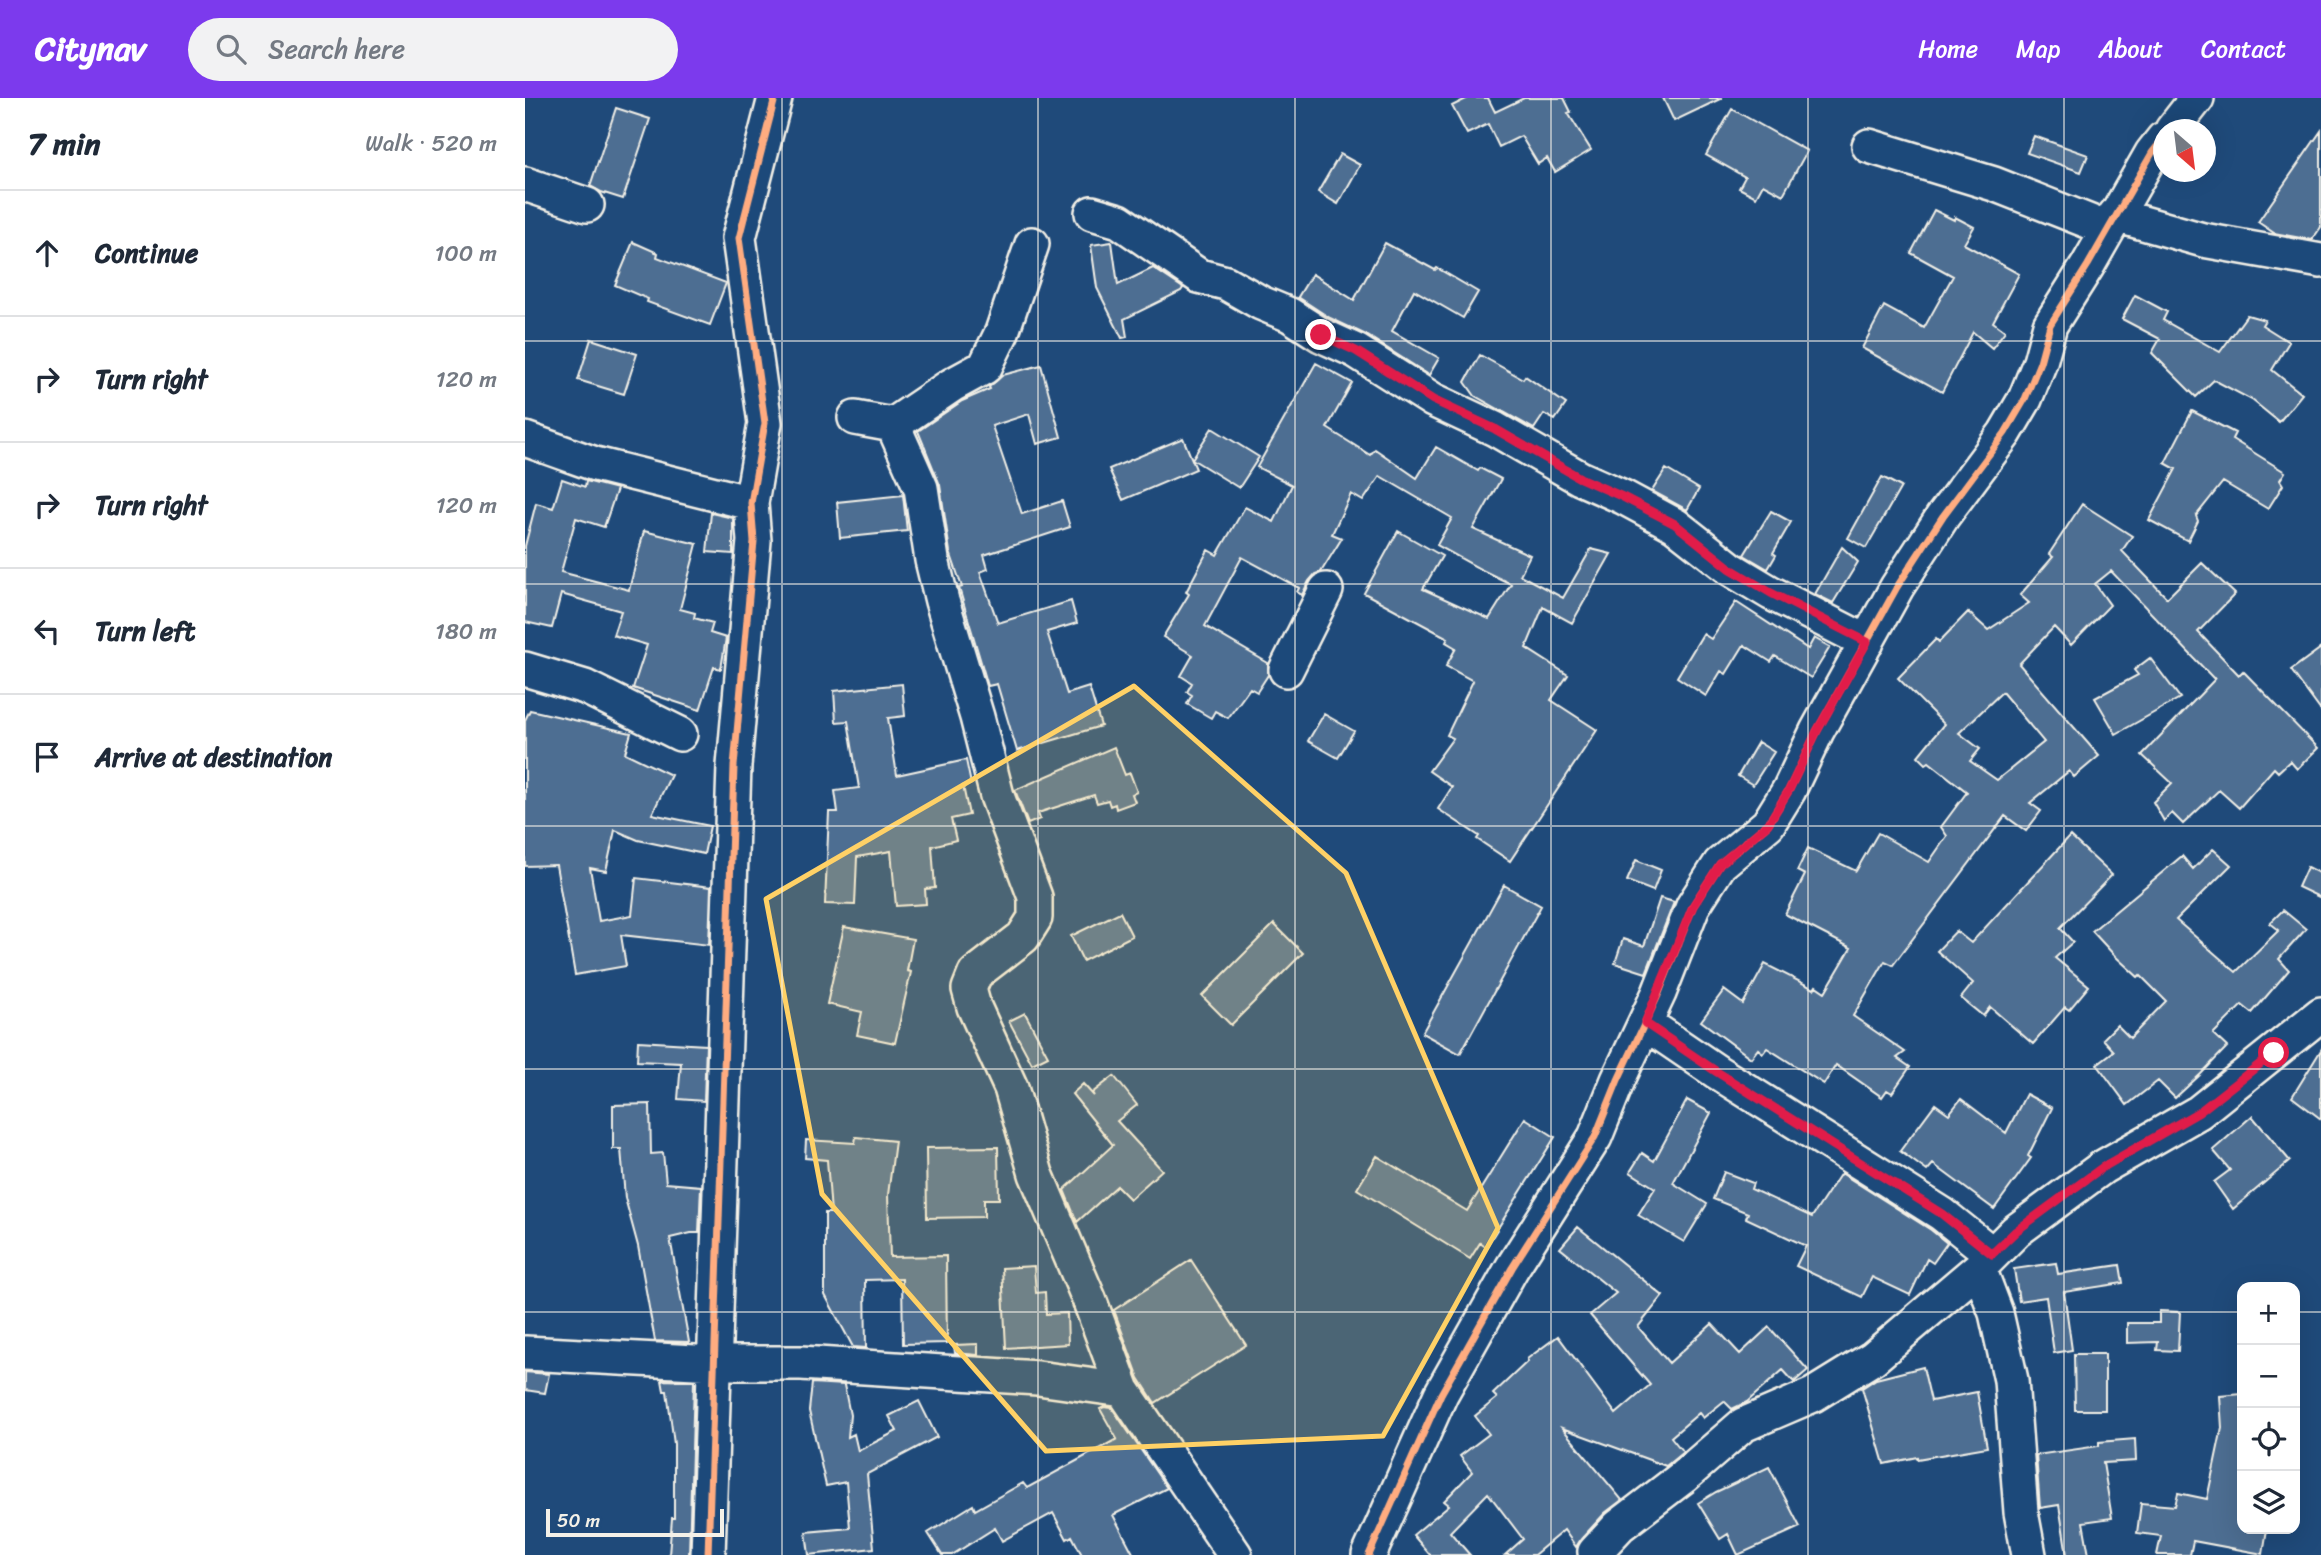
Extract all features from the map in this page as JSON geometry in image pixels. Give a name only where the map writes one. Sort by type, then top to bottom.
[{"type":"street","points":[[708,1555],[734,766],[754,541],[751,503],[765,423],[739,238],[775,98]]},
{"type":"street","points":[[2181,119],[2197,98]]},
{"type":"street","points":[[1870,146],[2112,222],[2321,261]]},
{"type":"street","points":[[1369,1555],[1441,1394],[1512,1268],[1595,1137],[1693,906],[1720,864],[1768,824],[1789,790],[1817,731],[1897,587],[1943,516],[2005,433],[2025,399],[2040,362],[2050,325],[2088,265],[2153,151]]},
{"type":"street","points":[[525,184],[587,205]]},
{"type":"street","points":[[1091,214],[1119,220],[1199,276],[1226,283],[1261,303],[1290,315],[1321,335],[1356,351],[1433,400],[1495,429],[1580,478],[1675,524],[1731,569],[1771,593],[1867,642]]},
{"type":"street","points":[[855,418],[893,425],[952,385],[985,367],[1002,332],[1032,244]]},
{"type":"street","points":[[893,425],[921,488],[932,559],[942,601],[977,717],[997,796],[1035,897],[1035,918],[1023,937],[975,974],[969,989],[974,1007],[1011,1088],[1036,1174],[1089,1299],[1123,1390],[1232,1554]]},
{"type":"street","points":[[525,439],[596,464],[751,503]]},
{"type":"street","points":[[1286,670],[1326,590]]},
{"type":"street","points":[[525,669],[585,687],[680,734]]},
{"type":"street","points":[[1596,1555],[1595,1552],[1619,1526],[1683,1477],[1743,1425],[1813,1395],[1873,1358],[2016,1231],[2103,1167],[2199,1112],[2321,1014]]},
{"type":"street","points":[[1645,1023],[1717,1072],[1942,1214],[1985,1261],[2011,1380],[2021,1512],[2029,1555]]},
{"type":"street","points":[[525,1353],[714,1363],[801,1363],[1038,1378],[1123,1390]]},
{"type":"highlighted area","points":[[1134,686],[1346,873],[1498,1228],[1383,1436],[1046,1451],[822,1194],[766,899]]},
{"type":"building","points":[[1468,98],[1488,98],[1495,112],[1524,98],[1564,98],[1571,112],[1568,113],[1591,150],[1555,172],[1547,158],[1538,164],[1521,136],[1499,147],[1488,124],[1467,134],[1452,106]]},
{"type":"building","points":[[1663,98],[1722,98],[1674,121]]},
{"type":"building","points":[[616,108],[650,119],[623,199],[590,186]]},
{"type":"building","points":[[1732,109],[1807,151],[1783,195],[1763,184],[1756,197],[1739,188],[1745,177],[1706,155]]},
{"type":"building","points":[[2321,131],[2321,227],[2312,240],[2274,233],[2258,222]]},
{"type":"building","points":[[2034,136],[2088,155],[2081,172],[2027,153]]},
{"type":"building","points":[[1340,154],[1360,165],[1338,204],[1318,192]]},
{"type":"building","points":[[1934,210],[1974,227],[1964,244],[2019,274],[1993,322],[2005,331],[1992,348],[1973,332],[1942,392],[1862,348],[1884,306],[1924,328],[1953,276],[1911,253]]},
{"type":"building","points":[[633,242],[658,253],[657,257],[726,283],[710,325],[647,302],[648,299],[615,285]]},
{"type":"building","points":[[1112,242],[1118,285],[1153,268],[1183,288],[1124,319],[1127,337],[1122,338],[1097,288],[1091,245]]},
{"type":"building","points":[[1385,243],[1435,270],[1437,268],[1478,292],[1463,318],[1414,290],[1392,331],[1439,358],[1429,375],[1366,335],[1330,318],[1298,297],[1312,274],[1354,300]]},
{"type":"building","points":[[2135,295],[2167,312],[2163,320],[2220,352],[2247,315],[2265,320],[2262,325],[2289,342],[2272,370],[2302,394],[2279,422],[2252,400],[2214,380],[2196,397],[2152,353],[2160,339],[2122,319]]},
{"type":"building","points":[[591,339],[637,354],[624,394],[578,380]]},
{"type":"building","points":[[1480,355],[1523,379],[1525,376],[1566,404],[1555,420],[1544,414],[1534,429],[1475,396],[1465,382]]},
{"type":"building","points":[[1316,363],[1352,383],[1327,428],[1370,455],[1375,449],[1417,478],[1436,447],[1478,471],[1480,468],[1501,479],[1473,529],[1530,555],[1520,575],[1563,598],[1591,549],[1611,554],[1572,623],[1543,607],[1526,648],[1568,675],[1551,700],[1597,730],[1510,861],[1477,839],[1479,836],[1438,809],[1452,787],[1429,771],[1453,738],[1447,735],[1473,681],[1446,666],[1456,648],[1446,642],[1448,638],[1364,593],[1398,531],[1442,556],[1423,589],[1489,619],[1511,584],[1437,545],[1452,518],[1380,476],[1363,501],[1351,494],[1332,534],[1342,538],[1321,572],[1309,581],[1302,595],[1297,592],[1299,588],[1242,557],[1205,626],[1268,663],[1268,675],[1257,692],[1250,688],[1228,718],[1215,711],[1211,718],[1187,704],[1192,695],[1187,692],[1192,683],[1181,676],[1193,655],[1163,637],[1189,594],[1186,592],[1208,550],[1217,555],[1245,507],[1274,522],[1292,485],[1257,467]]},
{"type":"building","points":[[1041,365],[1061,437],[1037,444],[1029,414],[992,426],[1022,514],[1062,501],[1070,527],[984,555],[988,569],[980,572],[998,623],[1071,601],[1077,623],[1047,632],[1067,694],[1089,687],[1101,726],[1017,751],[997,684],[988,686],[950,552],[940,485],[918,431],[962,401],[990,389],[1003,375]]},
{"type":"building","points":[[2192,411],[2235,433],[2232,439],[2285,472],[2280,480],[2283,485],[2268,509],[2223,482],[2196,516],[2198,521],[2188,541],[2149,520],[2176,469],[2165,463]]},
{"type":"building","points":[[1212,428],[1259,457],[1239,488],[1192,459]]},
{"type":"building","points":[[1183,438],[1196,469],[1123,500],[1109,469]]},
{"type":"building","points":[[1666,469],[1699,489],[1687,510],[1652,491]]},
{"type":"building","points":[[1882,477],[1901,487],[1866,548],[1848,538]]},
{"type":"building","points":[[562,479],[585,487],[586,481],[617,489],[604,527],[576,518],[561,572],[629,590],[644,531],[697,544],[680,609],[695,613],[694,618],[713,623],[710,633],[726,638],[721,669],[714,667],[700,710],[633,688],[647,645],[613,635],[621,611],[561,594],[552,628],[525,622],[525,546],[536,503],[553,508]]},
{"type":"building","points":[[903,495],[907,531],[840,538],[837,502]]},
{"type":"building","points":[[2082,504],[2132,536],[2122,551],[2167,598],[2202,563],[2235,594],[2198,632],[2239,675],[2243,671],[2318,748],[2297,769],[2290,761],[2278,772],[2274,768],[2239,808],[2219,790],[2183,824],[2172,813],[2164,821],[2153,802],[2172,783],[2142,755],[2216,678],[2214,679],[2111,571],[2095,584],[2110,605],[2071,645],[2054,627],[2019,664],[2099,756],[2074,777],[2069,771],[2030,803],[2041,811],[2026,831],[2005,816],[1893,965],[1885,961],[1853,1016],[1905,1052],[1897,1058],[1910,1067],[1892,1093],[1887,1090],[1882,1097],[1836,1065],[1824,1084],[1767,1048],[1763,1053],[1758,1049],[1751,1058],[1701,1021],[1724,990],[1743,1004],[1765,964],[1825,992],[1851,948],[1785,914],[1805,875],[1797,871],[1808,848],[1856,871],[1878,833],[1929,862],[1947,836],[1941,827],[1967,792],[1918,756],[1944,724],[1898,678],[1936,639],[1939,642],[1968,612],[1988,630],[2029,603],[2020,595],[2053,557],[2049,554]],"holes":[[[2002,692],[2044,742],[1997,780],[1970,761],[1980,749],[1959,733]]]},
{"type":"building","points":[[1771,511],[1791,522],[1773,553],[1776,555],[1768,569],[1744,555]]},
{"type":"building","points":[[711,513],[733,518],[733,554],[707,552]]},
{"type":"building","points":[[1842,547],[1858,562],[1833,603],[1815,594]]},
{"type":"building","points":[[1736,602],[1808,649],[1814,638],[1830,647],[1811,678],[1775,656],[1771,662],[1744,645],[1726,674],[1721,671],[1706,696],[1677,677],[1703,634],[1711,639]]},
{"type":"building","points":[[2321,648],[2321,711],[2291,670]]},
{"type":"building","points":[[2150,658],[2180,698],[2116,734],[2095,698],[2138,675],[2134,670]]},
{"type":"building","points":[[902,684],[905,716],[888,718],[897,775],[966,760],[971,784],[963,786],[969,815],[951,819],[956,840],[932,846],[935,888],[925,889],[926,904],[896,906],[891,851],[857,857],[855,905],[825,904],[829,812],[838,812],[835,791],[859,788],[848,721],[836,722],[834,691]]},
{"type":"building","points":[[530,710],[631,733],[625,753],[671,775],[652,814],[710,826],[704,854],[638,840],[615,830],[606,871],[590,868],[599,921],[632,915],[636,878],[711,887],[709,945],[621,935],[626,966],[575,975],[556,865],[525,866],[525,720]]},
{"type":"building","points":[[1324,714],[1354,731],[1338,758],[1308,741]]},
{"type":"building","points":[[1758,742],[1774,752],[1753,785],[1738,776]]},
{"type":"building","points":[[1114,747],[1125,775],[1130,773],[1137,792],[1132,794],[1135,802],[1116,809],[1115,804],[1110,806],[1108,800],[1097,803],[1094,795],[1038,813],[1040,819],[1028,824],[1015,790]]},
{"type":"building","points":[[2070,836],[2112,875],[2060,928],[2073,942],[2055,958],[2089,986],[2069,1010],[2065,1007],[2033,1044],[1990,1007],[1983,1016],[1961,998],[1973,983],[1937,951],[1956,931],[1971,943]]},
{"type":"building","points":[[2213,849],[2231,865],[2176,920],[2236,972],[2279,930],[2270,923],[2283,910],[2306,929],[2279,959],[2289,970],[2252,1013],[2242,1005],[2213,1034],[2227,1047],[2201,1074],[2175,1098],[2158,1081],[2127,1105],[2097,1064],[2114,1051],[2103,1039],[2117,1025],[2130,1038],[2166,1001],[2140,975],[2138,977],[2115,956],[2092,931],[2182,856],[2193,869]]},
{"type":"building","points":[[1636,860],[1661,870],[1653,891],[1627,881]]},
{"type":"building","points":[[2307,867],[2321,874],[2321,898],[2298,887]]},
{"type":"building","points":[[1504,885],[1541,906],[1460,1054],[1422,1033]]},
{"type":"building","points":[[1660,898],[1674,902],[1646,973],[1615,963],[1623,939],[1644,946]]},
{"type":"building","points":[[1120,912],[1132,936],[1083,961],[1071,936]]},
{"type":"building","points":[[1274,924],[1303,953],[1231,1025],[1202,996]]},
{"type":"building","points":[[844,927],[913,939],[907,971],[911,972],[895,1043],[857,1035],[862,1012],[827,1004]]},
{"type":"building","points":[[1025,1013],[1048,1056],[1032,1064],[1009,1021]]},
{"type":"building","points":[[638,1041],[706,1045],[704,1101],[678,1099],[681,1063],[637,1061]]},
{"type":"building","points":[[2321,1050],[2321,1119],[2292,1097]]},
{"type":"building","points":[[1114,1076],[1137,1105],[1117,1121],[1162,1170],[1130,1199],[1117,1186],[1077,1222],[1064,1190],[1113,1145],[1072,1094],[1083,1084],[1094,1096],[1092,1093]]},
{"type":"building","points":[[2026,1094],[2052,1108],[2028,1156],[2031,1158],[1994,1209],[1933,1164],[1927,1171],[1900,1151],[1935,1104],[1949,1114],[1961,1099],[2006,1133]]},
{"type":"building","points":[[1687,1100],[1711,1113],[1673,1183],[1707,1204],[1684,1242],[1638,1215],[1655,1188],[1630,1172],[1642,1153],[1654,1161]]},
{"type":"building","points":[[650,1104],[651,1154],[663,1153],[666,1183],[701,1186],[699,1233],[670,1238],[689,1342],[655,1341],[638,1246],[625,1198],[621,1149],[613,1149],[613,1105]]},
{"type":"building","points":[[2252,1116],[2290,1161],[2233,1209],[2214,1182],[2230,1170],[2213,1150]]},
{"type":"building","points":[[1525,1118],[1555,1137],[1486,1247],[1480,1243],[1470,1259],[1357,1189],[1377,1156],[1467,1211]]},
{"type":"building","points":[[856,1137],[895,1141],[888,1195],[890,1257],[946,1256],[947,1343],[903,1344],[902,1279],[865,1280],[866,1348],[853,1347],[825,1295],[825,1213],[831,1213],[827,1160],[805,1158],[806,1140],[855,1143]]},
{"type":"building","points":[[998,1147],[999,1199],[984,1199],[984,1217],[927,1218],[926,1148]]},
{"type":"building","points":[[1724,1172],[1753,1183],[1751,1189],[1812,1217],[1841,1173],[1947,1243],[1933,1263],[1927,1259],[1910,1295],[1872,1277],[1862,1297],[1796,1266],[1806,1246],[1746,1218],[1748,1213],[1713,1199]]},
{"type":"building","points":[[1578,1227],[1663,1296],[1638,1327],[1669,1363],[1712,1324],[1740,1354],[1769,1327],[1808,1370],[1794,1382],[1783,1370],[1747,1402],[1732,1409],[1724,1401],[1703,1418],[1699,1413],[1671,1437],[1683,1452],[1666,1466],[1562,1428],[1622,1500],[1605,1513],[1576,1547],[1564,1530],[1534,1555],[1505,1555],[1523,1539],[1488,1493],[1450,1532],[1470,1555],[1430,1555],[1413,1535],[1449,1505],[1444,1501],[1472,1472],[1460,1456],[1489,1434],[1475,1416],[1497,1398],[1493,1394],[1528,1361],[1527,1359],[1558,1336],[1616,1414],[1650,1385],[1590,1315],[1616,1293],[1560,1248]]},
{"type":"building","points":[[1191,1260],[1246,1345],[1155,1403],[1139,1378],[1114,1310]]},
{"type":"building","points":[[2056,1263],[2058,1274],[2120,1265],[2123,1283],[2064,1292],[2072,1350],[2054,1353],[2046,1297],[2019,1301],[2014,1269]]},
{"type":"building","points":[[1034,1266],[1036,1293],[1045,1292],[1046,1314],[1067,1313],[1068,1344],[1006,1348],[1002,1268]]},
{"type":"building","points":[[2159,1311],[2180,1312],[2178,1351],[2157,1350],[2158,1342],[2127,1343],[2127,1323],[2159,1323]]},
{"type":"building","points":[[978,1344],[978,1355],[955,1353],[954,1345]]},
{"type":"building","points":[[2074,1354],[2105,1354],[2105,1410],[2075,1410]]},
{"type":"building","points":[[1923,1367],[1931,1401],[1977,1392],[1987,1447],[1884,1464],[1862,1388],[1876,1379]]},
{"type":"building","points":[[525,1372],[549,1374],[545,1393],[525,1390]]},
{"type":"building","points":[[662,1380],[694,1381],[689,1555],[669,1555],[674,1518],[674,1444],[667,1391],[664,1391]]},
{"type":"building","points":[[812,1383],[844,1385],[850,1415],[848,1437],[854,1434],[858,1451],[897,1431],[889,1416],[919,1401],[937,1437],[867,1474],[874,1548],[809,1555],[806,1532],[850,1528],[846,1482],[826,1486],[809,1411]]},
{"type":"building","points":[[2237,1394],[2237,1534],[2266,1534],[2263,1554],[2193,1541],[2190,1555],[2157,1555],[2161,1536],[2137,1533],[2141,1503],[2175,1506],[2178,1493],[2207,1499],[2222,1428],[2220,1396]]},
{"type":"building","points":[[1112,1408],[1167,1488],[1113,1515],[1134,1555],[1082,1555],[1072,1536],[1067,1539],[1053,1513],[1002,1541],[995,1528],[952,1555],[942,1555],[928,1533],[973,1505],[975,1510],[1023,1483],[1027,1488],[1117,1439],[1100,1409]]},
{"type":"building","points":[[2135,1439],[2136,1461],[2103,1463],[2112,1518],[2083,1522],[2089,1555],[2067,1555],[2059,1505],[2040,1508],[2036,1455],[2099,1446],[2099,1442]]},
{"type":"building","points":[[1769,1467],[1800,1527],[1738,1555],[1728,1534],[1720,1539],[1698,1503]]},
{"type":"cycle path","points":[[708,1555],[734,766],[754,541],[751,503],[765,423],[739,238],[775,98]]},
{"type":"cycle path","points":[[1369,1555],[1441,1394],[1512,1268],[1595,1137],[1618,1080],[1659,993],[1693,906],[1720,864],[1768,824],[1789,790],[1817,731],[1897,587],[1943,516],[2005,433],[2025,399],[2040,362],[2050,325],[2153,152]]},
{"type":"route","points":[[1321,335],[1356,351],[1433,400],[1495,429],[1580,478],[1675,524],[1731,569],[1771,593],[1867,642],[1817,731],[1789,790],[1768,824],[1720,864],[1693,906],[1645,1023],[1717,1072],[1942,1214],[1992,1254],[2016,1231],[2103,1167],[2199,1112],[2274,1053]]}]
